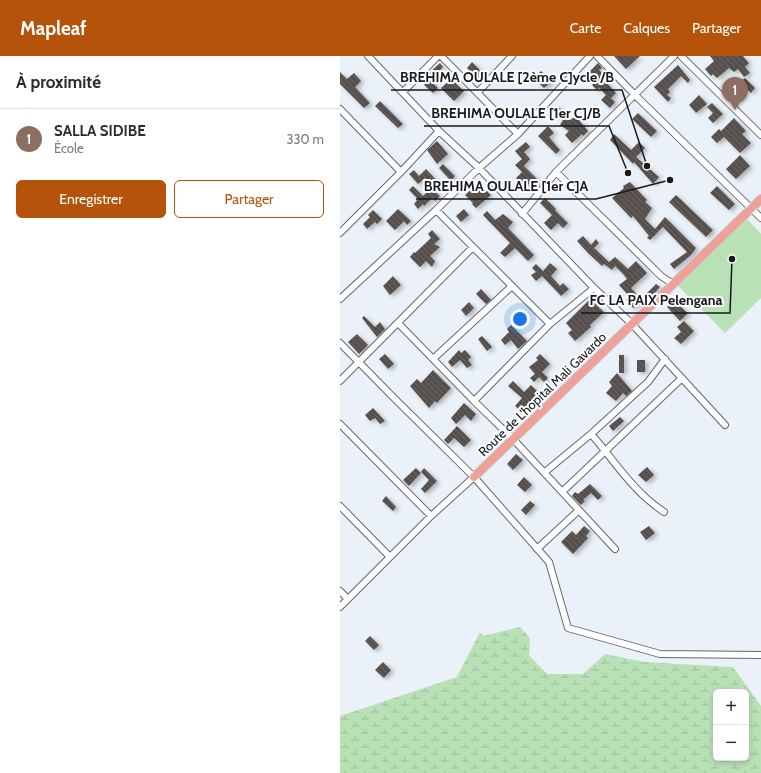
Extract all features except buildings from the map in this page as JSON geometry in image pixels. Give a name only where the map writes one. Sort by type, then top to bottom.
[{"type":"main road","name":"Route de L'hopital Mali Gavardo","points":[[474,477],[761,199]]},
{"type":"street","points":[[368,56],[439,131],[478,168],[594,288],[632,324],[726,425]]},
{"type":"street","points":[[403,92],[438,56]]},
{"type":"street","points":[[441,56],[518,134]]},
{"type":"street","points":[[478,92],[512,56]]},
{"type":"street","points":[[340,299],[436,210],[478,168],[518,134],[590,56]]},
{"type":"street","points":[[597,56],[761,218]]},
{"type":"street","points":[[522,214],[556,172],[674,56]]},
{"type":"street","points":[[681,56],[761,135]]},
{"type":"street","points":[[340,109],[401,172]]},
{"type":"street","points":[[340,233],[401,172],[439,131]]},
{"type":"street","points":[[556,172],[661,276],[673,284]]},
{"type":"street","points":[[436,210],[550,324]]},
{"type":"street","points":[[340,381],[474,247]]},
{"type":"street","points":[[433,359],[512,286]]},
{"type":"street","points":[[474,401],[550,324],[594,288]]},
{"type":"street","points":[[398,323],[474,401],[514,439],[615,549]]},
{"type":"street","points":[[340,343],[474,477],[549,562],[552,568],[568,628],[660,654],[761,655]]},
{"type":"street","points":[[545,472],[591,434],[648,382],[665,359]]},
{"type":"street","points":[[562,492],[682,378]]},
{"type":"street","points":[[340,424],[431,516]]},
{"type":"street","points":[[591,434],[606,450],[623,474],[643,496],[664,512]]},
{"type":"street","name":"Route de L'hopital Mali Gavardo","points":[[340,607],[431,516],[474,477]]},
{"type":"street","points":[[340,506],[390,557]]},
{"type":"street","points":[[537,548],[579,510]]},
{"type":"street","points":[[340,591],[348,599]]},
{"type":"green space","points":[[746,218],[761,234],[761,298],[725,333],[677,285]]},
{"type":"green space","points":[[520,627],[530,638],[529,655],[547,674],[583,674],[605,654],[644,662],[733,667],[749,689],[713,689],[713,761],[749,761],[749,689],[761,706],[761,773],[340,773],[340,716],[457,677],[480,632],[483,636]]},
{"type":"place","name":"SALLA SIDIBE","points":[[735,110]]},
{"type":"place","name":"BREHIMA OULALE [2ème C]ycle /B","points":[[647,166]]},
{"type":"place","name":"BREHIMA OULALE [1er C]/B","points":[[628,173]]},
{"type":"place","name":"BREHIMA OULALE [1er C]A","points":[[670,180]]},
{"type":"place","name":"FC LA PAIX Pelengana","points":[[732,259]]}]
